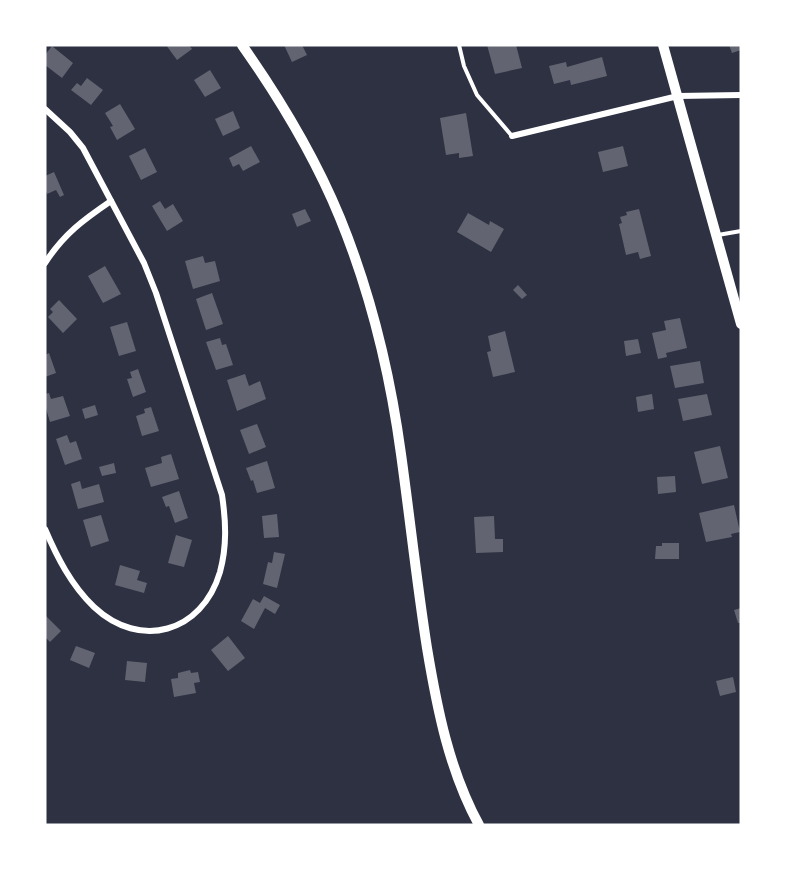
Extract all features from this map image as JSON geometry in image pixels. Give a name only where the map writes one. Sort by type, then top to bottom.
[{"type":"street","points":[[242,45],[288,115],[327,189],[340,217],[369,300],[381,344],[398,433],[423,619],[438,709],[453,763],[479,825]]},
{"type":"street","points":[[663,45],[741,324]]},
{"type":"street","points":[[512,135],[678,96],[741,95]]},
{"type":"street","points":[[45,109],[70,132],[94,165],[144,263],[156,293],[222,495],[226,518],[226,538],[224,555],[213,590],[197,612],[167,630],[157,632],[127,627],[94,607],[66,572],[54,552],[45,529]]},
{"type":"street","points":[[45,263],[66,236],[111,201]]},
{"type":"lane","points":[[459,45],[464,66],[477,95],[512,135]]},
{"type":"lane","points":[[717,235],[741,231]]},
{"type":"building","points":[[166,45],[189,45],[192,49],[177,60]]},
{"type":"building","points":[[284,45],[302,45],[307,55],[292,62]]},
{"type":"building","points":[[487,45],[516,45],[522,68],[495,74]]},
{"type":"building","points":[[729,45],[741,45],[741,50],[732,53]]},
{"type":"building","points":[[52,46],[73,63],[62,78],[45,65],[45,55]]},
{"type":"building","points":[[602,57],[607,76],[571,85],[570,80],[554,84],[549,66],[566,62],[567,67]]},
{"type":"building","points":[[210,70],[221,88],[205,97],[194,80]]},
{"type":"building","points":[[87,78],[103,90],[91,105],[71,90],[77,83],[81,86]]},
{"type":"building","points":[[120,104],[135,129],[117,140],[110,127],[113,126],[105,113]]},
{"type":"building","points":[[233,111],[240,128],[223,136],[215,119]]},
{"type":"building","points":[[466,113],[473,156],[459,158],[459,153],[446,155],[440,118]]},
{"type":"building","points":[[251,146],[260,162],[243,171],[239,164],[233,167],[229,158]]},
{"type":"building","points":[[623,146],[628,166],[603,172],[598,152]]},
{"type":"building","points":[[145,148],[157,172],[141,180],[129,156]]},
{"type":"building","points":[[54,172],[64,195],[60,197],[56,190],[47,194],[45,189],[45,176]]},
{"type":"building","points":[[160,201],[165,209],[173,204],[183,221],[167,231],[152,206]]},
{"type":"building","points":[[305,209],[311,221],[297,227],[292,214]]},
{"type":"building","points":[[639,209],[651,256],[640,259],[638,252],[626,255],[619,224],[622,223],[620,217],[627,215],[626,212]]},
{"type":"building","points":[[468,213],[489,225],[490,221],[504,229],[491,252],[457,232]]},
{"type":"building","points":[[203,256],[205,263],[215,261],[220,281],[193,289],[185,261]]},
{"type":"building","points":[[105,266],[121,294],[103,303],[88,276]]},
{"type":"building","points":[[518,285],[527,295],[522,299],[513,290]]},
{"type":"building","points":[[212,293],[223,324],[206,330],[196,299]]},
{"type":"building","points":[[59,300],[77,319],[63,333],[48,317],[53,312],[50,309]]},
{"type":"building","points":[[680,318],[687,348],[666,353],[667,357],[658,359],[652,333],[666,330],[664,321]]},
{"type":"building","points":[[127,322],[136,351],[119,356],[110,327]]},
{"type":"building","points":[[505,331],[515,372],[493,377],[487,352],[491,351],[488,336]]},
{"type":"building","points":[[220,338],[222,345],[226,344],[233,365],[216,370],[206,342]]},
{"type":"building","points":[[638,339],[641,353],[626,356],[624,341]]},
{"type":"building","points":[[49,353],[56,373],[45,377],[45,355]]},
{"type":"building","points":[[700,361],[704,383],[675,388],[670,366]]},
{"type":"building","points":[[138,369],[146,392],[133,397],[127,379],[132,378],[130,372]]},
{"type":"building","points":[[245,374],[249,386],[260,381],[266,399],[237,411],[227,380]]},
{"type":"building","points":[[49,393],[51,399],[63,396],[70,416],[50,422],[45,405],[45,394]]},
{"type":"building","points":[[652,394],[654,409],[638,412],[636,397]]},
{"type":"building","points":[[707,394],[712,415],[683,421],[678,399]]},
{"type":"building","points":[[95,405],[98,415],[85,419],[82,409]]},
{"type":"building","points":[[151,407],[159,431],[142,436],[136,416],[145,413],[144,409]]},
{"type":"building","points":[[257,424],[266,447],[249,454],[240,430]]},
{"type":"building","points":[[67,435],[70,443],[76,441],[82,459],[65,465],[56,439]]},
{"type":"building","points":[[720,446],[728,478],[702,484],[694,452]]},
{"type":"building","points":[[171,454],[179,479],[151,487],[145,468],[162,463],[161,457]]},
{"type":"building","points":[[267,461],[275,488],[257,493],[246,468]]},
{"type":"building","points":[[114,463],[116,473],[102,476],[99,467]]},
{"type":"building","points":[[675,476],[676,492],[658,494],[657,477]]},
{"type":"building","points":[[80,481],[82,489],[99,484],[104,502],[78,509],[71,484]]},
{"type":"building","points":[[179,491],[188,518],[175,523],[169,506],[166,507],[162,497]]},
{"type":"building","points":[[734,505],[740,532],[731,534],[732,537],[706,542],[699,513]]},
{"type":"building","points":[[277,514],[279,537],[264,538],[262,516]]},
{"type":"building","points":[[101,515],[109,541],[91,547],[83,520]]},
{"type":"building","points":[[494,516],[495,539],[503,539],[503,552],[476,553],[474,517]]},
{"type":"building","points":[[176,535],[192,540],[184,567],[168,563]]},
{"type":"building","points":[[662,543],[679,543],[679,559],[655,559],[656,546],[662,546]]},
{"type":"building","points":[[274,552],[285,554],[277,588],[263,584],[268,562],[272,563]]},
{"type":"building","points":[[120,565],[140,571],[137,580],[147,583],[144,593],[115,585]]},
{"type":"building","points":[[264,596],[280,605],[275,614],[265,608],[254,629],[241,621],[253,599],[260,603]]},
{"type":"building","points":[[741,608],[741,623],[738,623],[734,610]]},
{"type":"building","points":[[45,615],[61,631],[50,642],[45,637]]},
{"type":"building","points":[[228,636],[245,658],[228,671],[211,650]]},
{"type":"building","points":[[76,646],[95,653],[89,668],[70,660]]},
{"type":"building","points":[[127,661],[147,663],[145,682],[125,680]]},
{"type":"building","points":[[190,670],[191,673],[198,672],[200,682],[194,683],[196,693],[174,697],[171,679],[178,678],[178,673]]},
{"type":"building","points":[[733,677],[736,692],[720,696],[716,681]]}]
